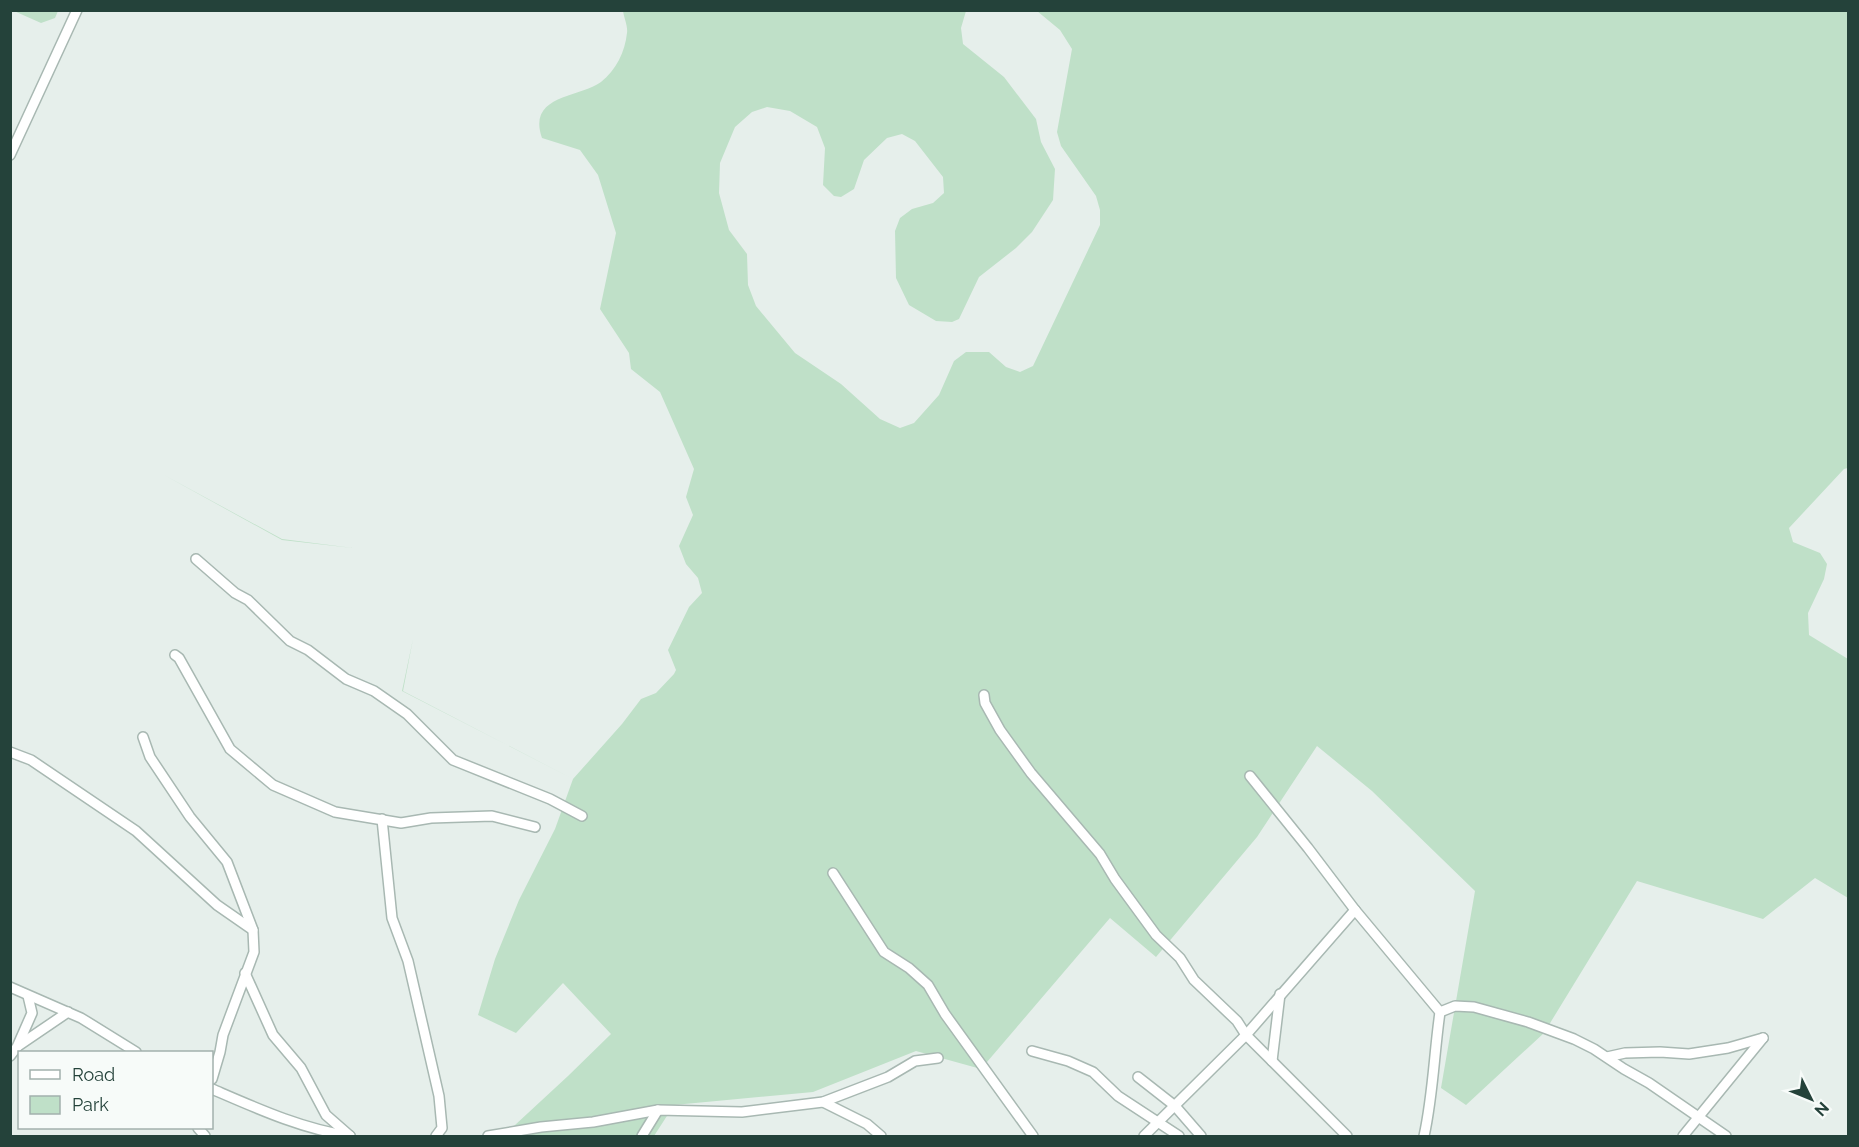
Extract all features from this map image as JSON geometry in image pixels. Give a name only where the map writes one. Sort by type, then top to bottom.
[{"type":"street","points":[[10,155],[77,10]]},
{"type":"street","points":[[196,559],[235,593],[248,600],[290,641],[308,650],[346,679],[374,691],[407,714],[453,759],[550,799],[582,816]]},
{"type":"street","points":[[175,655],[179,658],[230,749],[273,785],[335,812],[401,823],[431,818],[492,816],[535,827]]},
{"type":"street","points":[[984,694],[985,704],[1000,730],[1031,773],[1100,854],[1115,879],[1156,935],[1180,958],[1194,980],[1237,1021],[1245,1035],[1347,1137]]},
{"type":"street","points":[[143,737],[150,757],[189,817],[227,862],[254,930],[254,952],[223,1035],[213,1076]]},
{"type":"street","points":[[10,752],[31,760],[135,831],[217,905],[254,930]]},
{"type":"street","points":[[1250,776],[1355,910],[1440,1012],[1433,1059],[1430,1109],[1424,1137]]},
{"type":"street","points":[[382,819],[392,918],[408,962],[439,1096],[442,1128],[436,1137]]},
{"type":"street","points":[[833,873],[884,952],[909,968],[928,985],[945,1014],[1033,1137]]},
{"type":"street","points":[[1144,1137],[1245,1035],[1355,910]]},
{"type":"street","points":[[213,1089],[281,1118],[350,1137],[326,1115],[301,1068],[273,1035],[245,973]]},
{"type":"street","points":[[10,987],[68,1012],[133,1051]]},
{"type":"street","points":[[1272,1061],[1280,994]]},
{"type":"street","points":[[10,1056],[17,1047],[32,1013],[28,996]]},
{"type":"street","points":[[1440,1012],[1455,1006],[1474,1007],[1528,1022],[1575,1039],[1666,1094],[1726,1137]]},
{"type":"street","points":[[17,1047],[68,1012]]},
{"type":"street","points":[[1607,1057],[1625,1053],[1689,1054],[1728,1048],[1762,1038],[1700,1119],[1683,1137]]},
{"type":"street","points":[[1032,1051],[1068,1061],[1093,1072],[1118,1096],[1179,1137]]},
{"type":"street","points":[[488,1137],[658,1110],[742,1112],[823,1102],[888,1077],[915,1061],[938,1058]]},
{"type":"street","points":[[1138,1077],[1174,1106],[1201,1137]]},
{"type":"street","points":[[823,1102],[867,1124],[881,1137]]},
{"type":"street","points":[[642,1137],[658,1110]]},
{"type":"street","points":[[197,1130],[206,1137]]},
{"type":"street","points":[[354,1137],[362,1136]]},
{"type":"green space","points":[[11,10],[58,11],[55,18],[41,23],[14,11],[11,12]]},
{"type":"green space","points":[[623,11],[966,11],[961,28],[963,44],[1004,77],[1036,119],[1041,142],[1055,169],[1053,200],[1032,232],[1016,248],[979,277],[959,319],[952,322],[936,321],[909,305],[896,278],[895,231],[900,218],[912,209],[933,203],[944,193],[943,177],[915,141],[902,134],[887,138],[864,160],[854,189],[841,197],[834,196],[823,185],[825,148],[817,127],[790,111],[767,107],[752,112],[735,127],[720,163],[719,193],[729,230],[747,254],[748,285],[756,306],[795,353],[841,384],[880,419],[900,428],[914,423],[939,395],[954,361],[966,352],[989,352],[1006,367],[1020,372],[1033,366],[1100,225],[1100,210],[1096,196],[1061,146],[1057,132],[1072,49],[1060,30],[1037,11],[1848,11],[1848,468],[1844,469],[1789,528],[1793,542],[1820,553],[1827,564],[1824,579],[1808,613],[1809,635],[1848,659],[1848,898],[1815,878],[1763,919],[1637,881],[1544,1033],[1466,1105],[1441,1088],[1475,891],[1372,791],[1317,746],[1257,837],[1156,957],[1110,918],[981,1069],[916,1051],[813,1092],[674,1105],[654,1136],[503,1136],[611,1034],[563,983],[516,1033],[478,1015],[495,959],[519,900],[555,829],[573,779],[641,699],[656,693],[674,674],[676,670],[668,650],[689,607],[702,593],[698,578],[686,564],[679,546],[693,515],[686,497],[694,469],[660,392],[631,369],[629,353],[600,309],[616,233],[598,175],[580,150],[542,138],[539,124],[542,113],[548,106],[601,82],[611,72],[622,54],[626,40],[627,28]]},
{"type":"green space","points":[[164,475],[282,539],[353,548],[282,540]]},
{"type":"green space","points":[[413,639],[403,691],[573,779],[402,691]]}]
